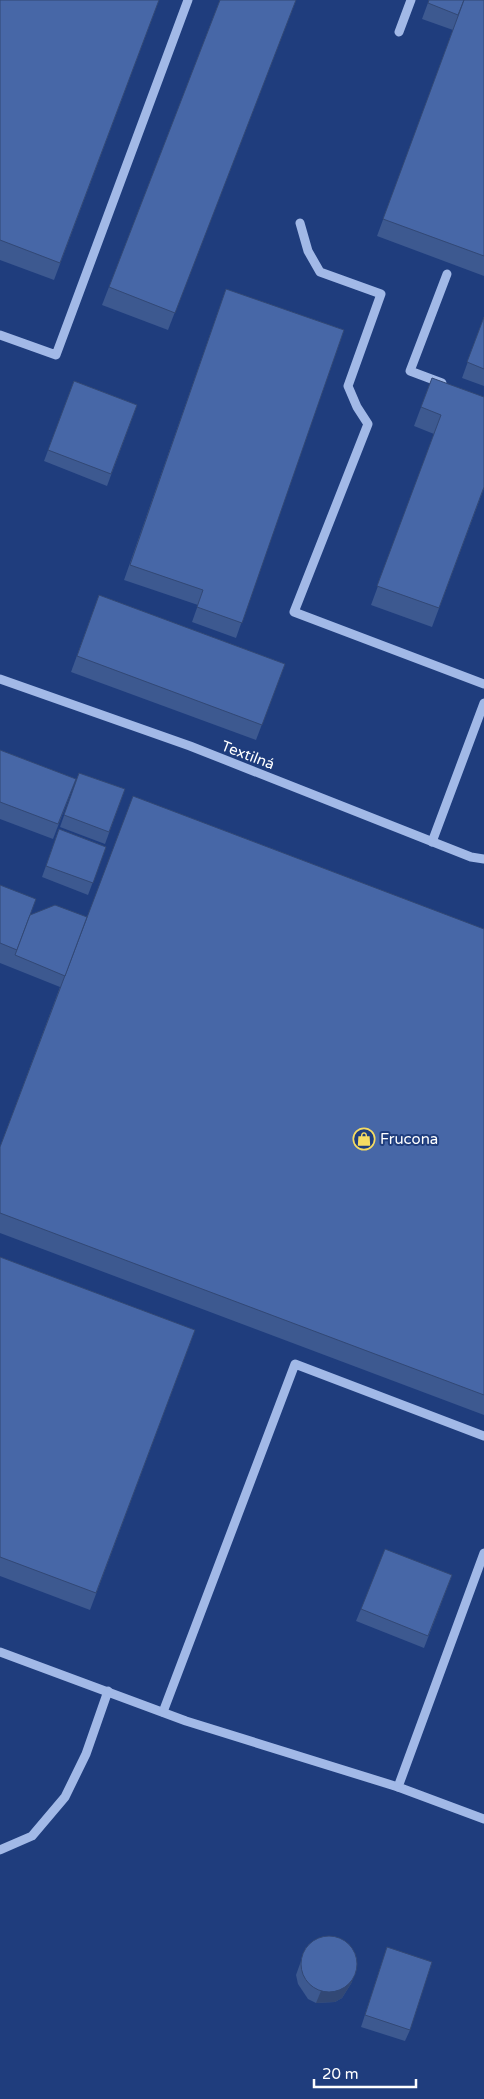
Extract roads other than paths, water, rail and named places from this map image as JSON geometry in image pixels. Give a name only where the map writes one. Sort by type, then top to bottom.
[{"type":"lane","points":[[0,335],[56,355],[188,0]]},
{"type":"lane","points":[[400,32],[412,0]]},
{"type":"lane","points":[[300,223],[308,251],[320,272],[381,294],[348,386],[357,407],[368,424],[294,612],[484,684]]},
{"type":"lane","points":[[447,274],[410,371],[447,386]]},
{"type":"lane","name":"Textilná","points":[[0,679],[190,746],[471,857],[484,859]]},
{"type":"lane","points":[[432,842],[484,703]]},
{"type":"lane","points":[[163,1712],[295,1364],[484,1436]]},
{"type":"lane","points":[[398,1787],[484,1553]]},
{"type":"lane","points":[[0,1652],[186,1721],[398,1787],[484,1819]]},
{"type":"lane","points":[[0,1850],[32,1836],[65,1797],[86,1754],[108,1692]]},
{"type":"place","name":"Frucona","points":[[364,1139]]}]
